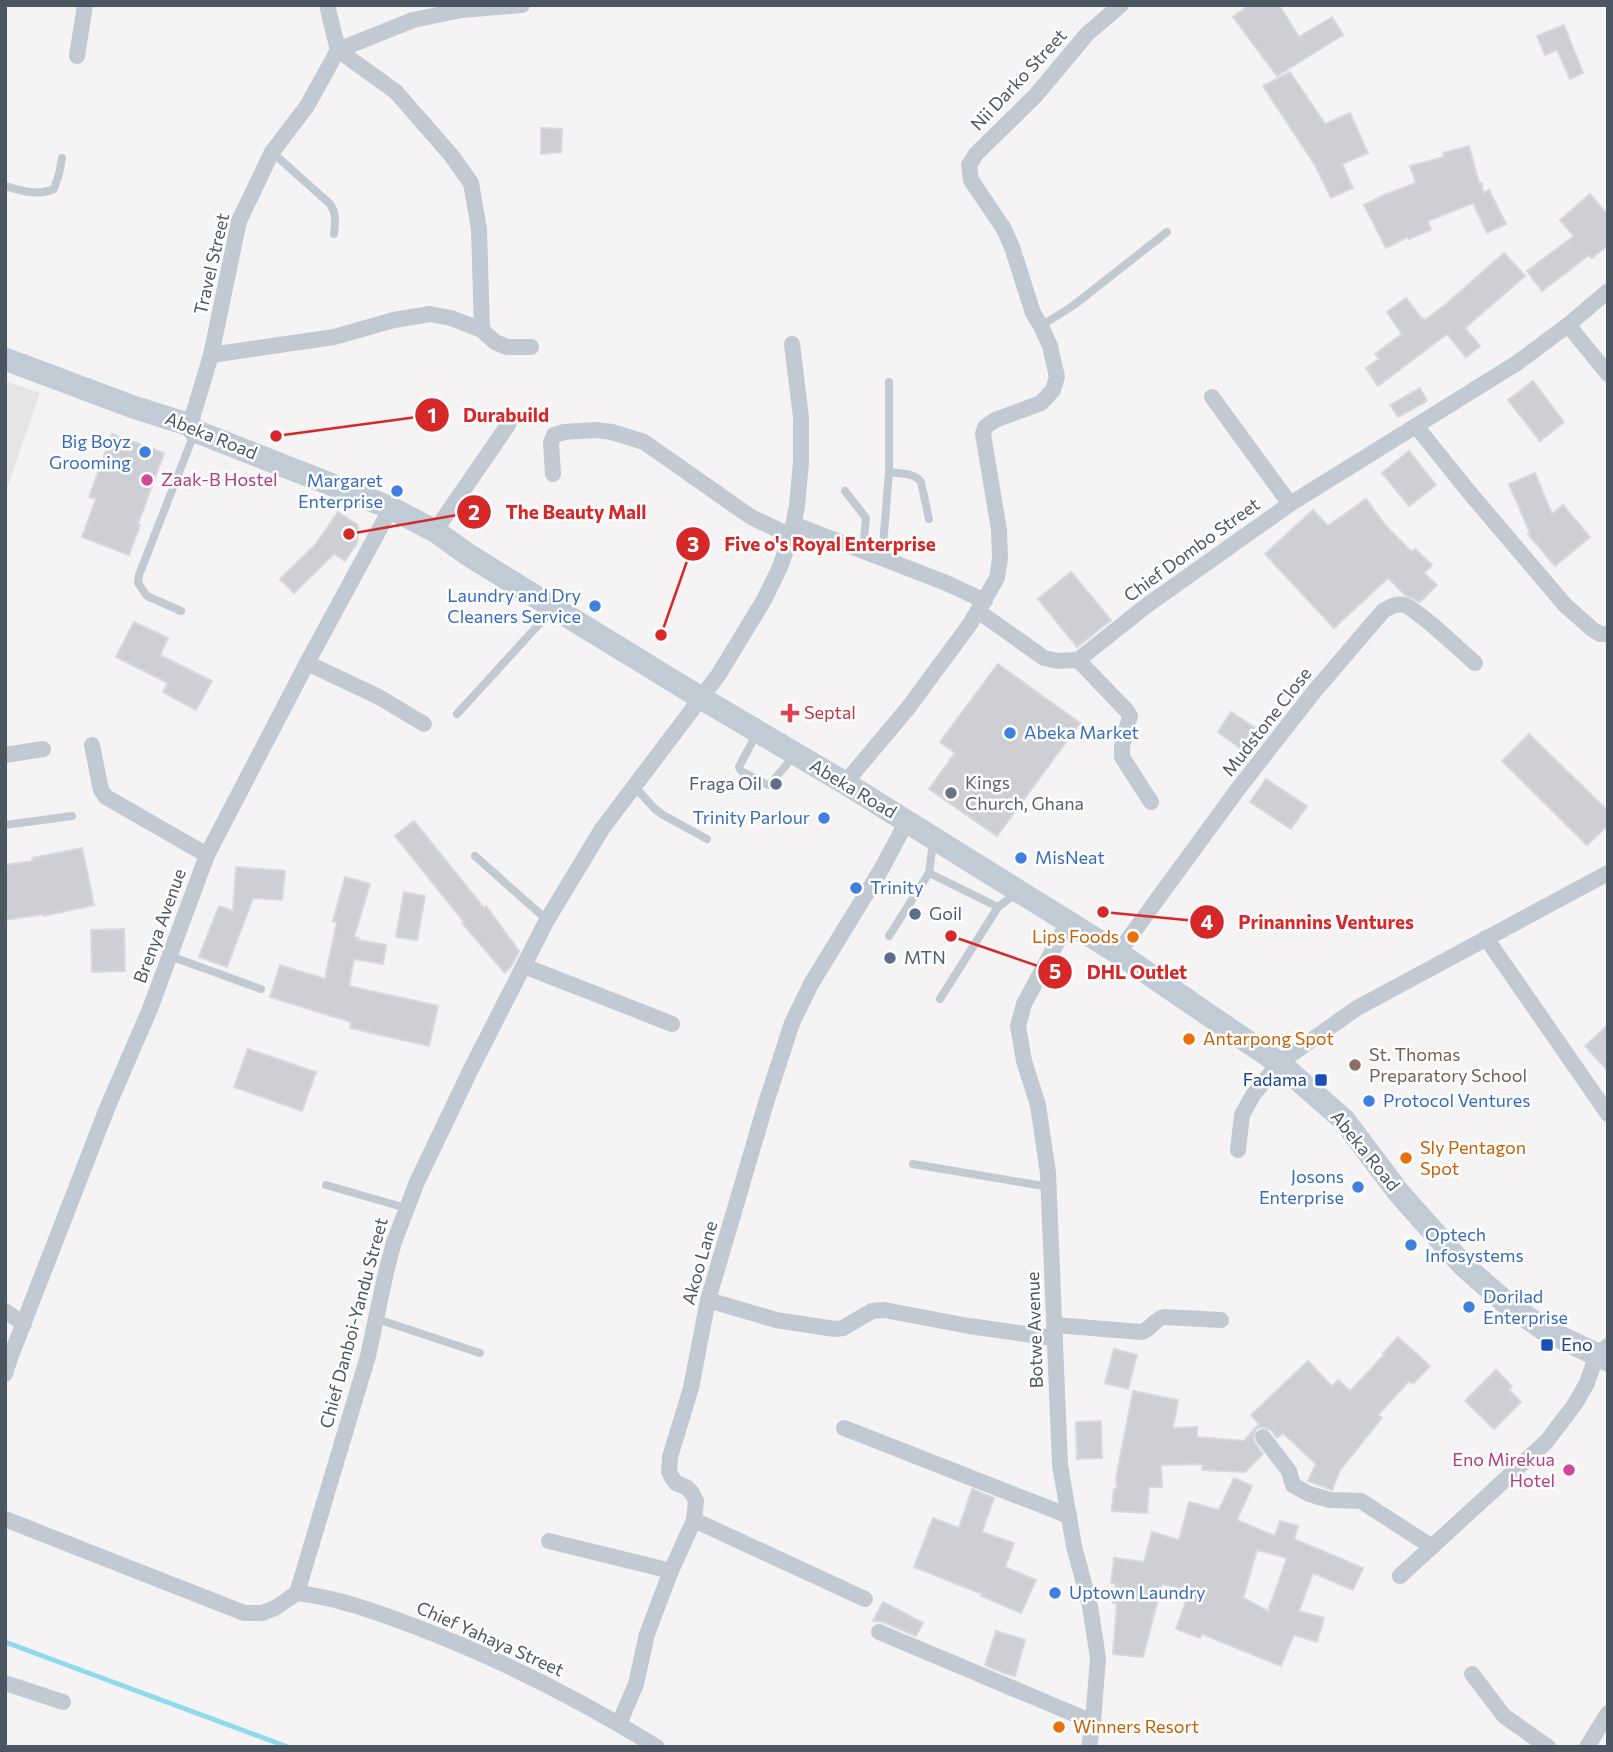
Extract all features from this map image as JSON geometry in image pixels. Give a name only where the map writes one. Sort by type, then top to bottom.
[{"type":"street","points":[[77,56],[85,5]]},
{"type":"street","points":[[327,5],[338,50],[396,92],[451,155],[471,183],[479,229],[482,330]]},
{"type":"street","points":[[338,50],[413,20],[462,10],[522,5]]},
{"type":"street","name":"Nii Darko Street","points":[[1041,326],[1033,313],[1004,229],[971,180],[969,165],[976,154],[1036,95],[1087,34],[1121,5]]},
{"type":"street","name":"Travel Street","points":[[193,428],[239,221],[272,152],[307,106],[338,50]]},
{"type":"street","name":"Chief Dombo Street","points":[[1078,660],[1146,606],[1290,504],[1517,363],[1608,291]]},
{"type":"street","points":[[211,355],[334,337],[394,320],[430,314],[451,318],[482,330],[495,342],[507,347],[531,347]]},
{"type":"street","points":[[1568,325],[1608,374]]},
{"type":"street","points":[[845,783],[908,708],[981,606],[997,578],[1000,540],[983,434],[985,426],[1041,403],[1053,390],[1057,377],[1050,346],[1041,326]]},
{"type":"street","name":"Chief Danboi-Yandu Street","points":[[297,1593],[368,1356],[394,1242],[416,1182],[547,920],[602,828],[719,674],[764,600],[780,567],[797,506],[801,462],[801,417],[792,344]]},
{"type":"street","name":"Abeka Road","points":[[5,359],[193,428],[391,509],[435,531],[554,608],[907,821],[1118,953],[1279,1063],[1344,1120],[1399,1193],[1463,1265],[1504,1301],[1545,1330],[1604,1353]]},
{"type":"street","points":[[1212,397],[1290,504]]},
{"type":"street","points":[[435,531],[508,425]]},
{"type":"street","points":[[1416,426],[1564,605],[1592,629],[1608,635]]},
{"type":"street","points":[[553,474],[551,443],[554,435],[596,430],[612,432],[644,442],[751,517],[863,550],[944,582],[981,606],[1044,658],[1058,661],[1078,660],[1127,711],[1130,716],[1122,746],[1122,757],[1151,802]]},
{"type":"street","name":"Brenya Avenue","points":[[5,1374],[108,1106],[150,1009],[207,855],[391,509]]},
{"type":"street","name":"Mudstone Close","points":[[1118,953],[1246,778],[1313,693],[1383,611],[1395,605],[1406,605],[1475,663]]},
{"type":"street","points":[[307,663],[355,685],[424,724]]},
{"type":"street","points":[[92,745],[101,790],[106,797],[207,855]]},
{"type":"street","points":[[5,755],[43,749]]},
{"type":"street","name":"Akoo Lane","points":[[694,1520],[696,1501],[686,1487],[676,1483],[669,1466],[694,1375],[708,1300],[766,1103],[792,1023],[811,984],[882,868],[907,821]]},
{"type":"street","points":[[1238,1150],[1242,1115],[1253,1095],[1279,1063],[1357,1008],[1608,873]]},
{"type":"street","name":"Botwe Avenue","points":[[1068,922],[1024,1004],[1018,1026],[1024,1061],[1038,1105],[1049,1187],[1060,1465],[1074,1546],[1090,1606],[1098,1658],[1089,1747]]},
{"type":"street","points":[[1486,938],[1608,1114]]},
{"type":"street","points":[[524,966],[672,1024]]},
{"type":"street","points":[[708,1300],[776,1320],[835,1329],[843,1328],[873,1311],[884,1310],[970,1326],[1054,1332],[1141,1332],[1147,1331],[1158,1318],[1164,1317],[1221,1320]]},
{"type":"street","points":[[5,1311],[24,1324]]},
{"type":"street","points":[[1400,1576],[1547,1441],[1575,1404],[1604,1353]]},
{"type":"street","points":[[844,1428],[1069,1516]]},
{"type":"street","points":[[1263,1437],[1289,1471],[1293,1485],[1309,1494],[1330,1500],[1361,1501],[1432,1547]]},
{"type":"street","points":[[5,1518],[244,1613],[262,1613],[275,1608],[297,1593]]},
{"type":"street","points":[[619,1724],[636,1684],[647,1634],[694,1520],[865,1600]]},
{"type":"street","points":[[550,1541],[671,1571]]},
{"type":"street","name":"Chief Yahaya Street","points":[[297,1593],[348,1602],[466,1646],[568,1695],[657,1747]]},
{"type":"street","points":[[879,1632],[1093,1722]]},
{"type":"street","points":[[1472,1674],[1504,1716],[1548,1747]]},
{"type":"street","points":[[5,1683],[63,1702]]},
{"type":"street","points":[[1587,1747],[1608,1713]]},
{"type":"lane","points":[[272,152],[330,204],[336,217],[334,234]]},
{"type":"lane","points":[[5,186],[24,192],[45,193],[54,189],[61,158]]},
{"type":"lane","points":[[1041,326],[1074,305],[1167,232]]},
{"type":"lane","points":[[882,558],[889,472],[889,382]]},
{"type":"lane","points":[[181,611],[147,596],[138,583],[193,428]]},
{"type":"lane","points":[[889,472],[918,478],[929,519]]},
{"type":"lane","points":[[845,491],[866,518],[863,550]]},
{"type":"lane","points":[[457,714],[554,608]]},
{"type":"lane","points":[[758,732],[739,767],[764,785],[771,783],[796,754]]},
{"type":"lane","points":[[634,786],[663,815],[707,839]]},
{"type":"lane","points":[[5,825],[72,816]]},
{"type":"lane","points":[[889,936],[929,873],[933,838]]},
{"type":"lane","points":[[475,856],[547,920]]},
{"type":"lane","points":[[929,873],[998,907]]},
{"type":"lane","points":[[940,999],[998,907],[1019,891]]},
{"type":"lane","points":[[170,956],[261,989]]},
{"type":"lane","points":[[913,1164],[1049,1187]]},
{"type":"lane","points":[[326,1185],[406,1208]]},
{"type":"lane","points":[[377,1319],[480,1353]]},
{"type":"shaded area","points":[[5,381],[40,393],[5,494]]},
{"type":"building","points":[[1249,5],[1279,5],[1299,37],[1332,17],[1343,35],[1277,76],[1233,17]]},
{"type":"building","points":[[1564,25],[1583,73],[1570,79],[1557,50],[1545,55],[1537,36]]},
{"type":"building","points":[[1290,72],[1325,124],[1350,113],[1368,153],[1342,164],[1353,188],[1331,198],[1315,165],[1263,86]]},
{"type":"building","points":[[541,128],[562,129],[561,152],[541,154]]},
{"type":"building","points":[[1469,146],[1483,193],[1489,190],[1506,224],[1487,233],[1473,203],[1428,221],[1431,230],[1386,248],[1364,205],[1416,183],[1410,166],[1444,157],[1443,153]]},
{"type":"building","points":[[1590,194],[1608,215],[1608,245],[1592,258],[1589,255],[1542,291],[1527,271],[1574,236],[1560,220]]},
{"type":"building","points":[[1504,253],[1525,276],[1465,328],[1480,346],[1466,357],[1447,334],[1378,386],[1366,368],[1379,359],[1375,354],[1402,334],[1387,312],[1406,298],[1425,320]]},
{"type":"building","points":[[1533,381],[1564,422],[1540,441],[1508,400]]},
{"type":"building","points":[[1420,388],[1427,401],[1398,417],[1390,405]]},
{"type":"building","points":[[112,434],[164,453],[129,555],[82,537],[96,499],[89,497]]},
{"type":"building","points":[[1409,451],[1436,485],[1409,506],[1382,473]]},
{"type":"building","points":[[1535,473],[1552,514],[1563,505],[1590,537],[1555,566],[1528,534],[1530,533],[1509,484]]},
{"type":"building","points":[[1366,499],[1386,526],[1412,552],[1415,549],[1432,565],[1424,573],[1437,585],[1420,602],[1405,595],[1388,578],[1334,628],[1265,554],[1313,510],[1328,526]]},
{"type":"building","points":[[338,512],[358,525],[357,543],[345,561],[334,554],[294,593],[280,579],[315,545]]},
{"type":"building","points":[[1071,572],[1111,620],[1077,647],[1038,599]]},
{"type":"building","points":[[134,622],[168,638],[160,655],[212,681],[196,710],[163,692],[168,683],[116,657]]},
{"type":"building","name":"Abeka Market","points":[[998,664],[1080,723],[997,836],[929,789],[955,753],[940,742]]},
{"type":"building","points":[[1231,712],[1254,727],[1240,748],[1218,732]]},
{"type":"building","points":[[1529,734],[1608,811],[1608,825],[1587,845],[1502,761]]},
{"type":"building","points":[[1266,779],[1307,806],[1291,829],[1250,802]]},
{"type":"building","points":[[414,821],[484,908],[486,906],[519,951],[505,973],[462,923],[464,922],[395,836]]},
{"type":"building","points":[[82,848],[94,905],[44,916],[5,920],[5,865],[33,861],[32,858]]},
{"type":"building","points":[[236,867],[285,871],[282,900],[253,898],[227,967],[199,957],[219,906],[233,911]]},
{"type":"building","points":[[345,877],[370,884],[354,937],[386,945],[383,964],[354,959],[349,986],[438,1006],[429,1046],[350,1028],[351,1022],[270,997],[280,965],[325,979],[337,922],[333,921]]},
{"type":"building","points":[[404,892],[425,896],[417,940],[396,937]]},
{"type":"building","points":[[124,929],[125,971],[92,972],[91,930]]},
{"type":"building","points":[[1608,1025],[1608,1071],[1585,1046]]},
{"type":"building","points":[[248,1049],[316,1072],[302,1111],[234,1087]]},
{"type":"building","points":[[1398,1337],[1430,1366],[1413,1384],[1409,1381],[1378,1415],[1382,1418],[1340,1470],[1332,1490],[1308,1481],[1316,1464],[1283,1433],[1277,1438],[1271,1430],[1262,1427],[1256,1429],[1253,1438],[1263,1454],[1245,1472],[1202,1470],[1203,1464],[1161,1465],[1162,1487],[1149,1487],[1147,1513],[1112,1511],[1133,1391],[1178,1400],[1173,1428],[1197,1427],[1197,1437],[1244,1441],[1259,1424],[1251,1415],[1308,1361],[1332,1387],[1338,1380],[1350,1391]]},
{"type":"building","points":[[1114,1349],[1137,1355],[1128,1389],[1105,1383]]},
{"type":"building","points":[[1496,1370],[1512,1386],[1509,1390],[1521,1402],[1494,1429],[1465,1401]]},
{"type":"building","points":[[1101,1421],[1102,1458],[1077,1459],[1076,1422]]},
{"type":"building","points":[[1234,1478],[1252,1486],[1237,1520],[1275,1536],[1280,1521],[1298,1526],[1294,1539],[1363,1568],[1353,1590],[1313,1573],[1299,1611],[1324,1618],[1317,1642],[1294,1635],[1281,1666],[1202,1634],[1200,1638],[1176,1629],[1190,1590],[1162,1584],[1143,1657],[1113,1654],[1117,1603],[1113,1603],[1116,1584],[1111,1583],[1114,1558],[1144,1562],[1152,1532],[1179,1540],[1189,1502],[1219,1510]],"holes":[[[1257,1550],[1287,1558],[1268,1611],[1243,1598]]]},
{"type":"building","points":[[972,1489],[994,1498],[982,1532],[1014,1543],[1005,1567],[1036,1580],[1021,1613],[914,1567],[933,1518],[959,1528]]},
{"type":"building","points":[[883,1602],[923,1623],[916,1636],[883,1622],[873,1621]]},
{"type":"building","points":[[996,1631],[1025,1640],[1015,1676],[985,1665]]},
{"type":"waterway","points":[[5,1642],[288,1747]]},
{"type":"place","name":"Durabuild","points":[[276,436]]},
{"type":"place","name":"Big Boyz Grooming","points":[[145,452]]},
{"type":"place","name":"Zaak-B Hostel","points":[[147,480]]},
{"type":"place","name":"Margaret Enterprise","points":[[397,491]]},
{"type":"place","name":"The Beauty Mall","points":[[349,534]]},
{"type":"place","name":"Laundry and Dry Cleaners Service","points":[[595,606]]},
{"type":"place","name":"Five o's Royal Enterprise","points":[[661,635]]},
{"type":"place","name":"Septal","points":[[790,713]]},
{"type":"place","name":"Abeka Market","points":[[1010,733]]},
{"type":"place","name":"Fraga Oil","points":[[776,784]]},
{"type":"place","name":"Kings Church, Ghana","points":[[951,793]]},
{"type":"place","name":"Trinity Parlour","points":[[824,818]]},
{"type":"place","name":"MisNeat","points":[[1021,858]]},
{"type":"place","name":"Trinity","points":[[856,888]]},
{"type":"place","name":"Prinannins Ventures","points":[[1103,912]]},
{"type":"place","name":"Goil","points":[[915,914]]},
{"type":"place","name":"DHL Outlet","points":[[951,936]]},
{"type":"place","name":"Lips Foods","points":[[1133,937]]},
{"type":"place","name":"MTN","points":[[890,958]]},
{"type":"place","name":"Antarpong Spot","points":[[1189,1039]]},
{"type":"place","name":"St. Thomas Preparatory School","points":[[1355,1065]]},
{"type":"place","name":"Fadama","points":[[1321,1080]]},
{"type":"place","name":"Protocol Ventures","points":[[1369,1101]]},
{"type":"place","name":"Sly Pentagon Spot","points":[[1406,1158]]},
{"type":"place","name":"Josons Enterprise","points":[[1358,1187]]},
{"type":"place","name":"Optech Infosystems","points":[[1411,1245]]},
{"type":"place","name":"Dorilad Enterprise","points":[[1469,1307]]},
{"type":"place","name":"Eno","points":[[1547,1345]]},
{"type":"place","name":"Eno Mirekua Hotel","points":[[1569,1470]]},
{"type":"place","name":"Uptown Laundry","points":[[1055,1593]]},
{"type":"place","name":"Winners Resort","points":[[1059,1727]]}]
